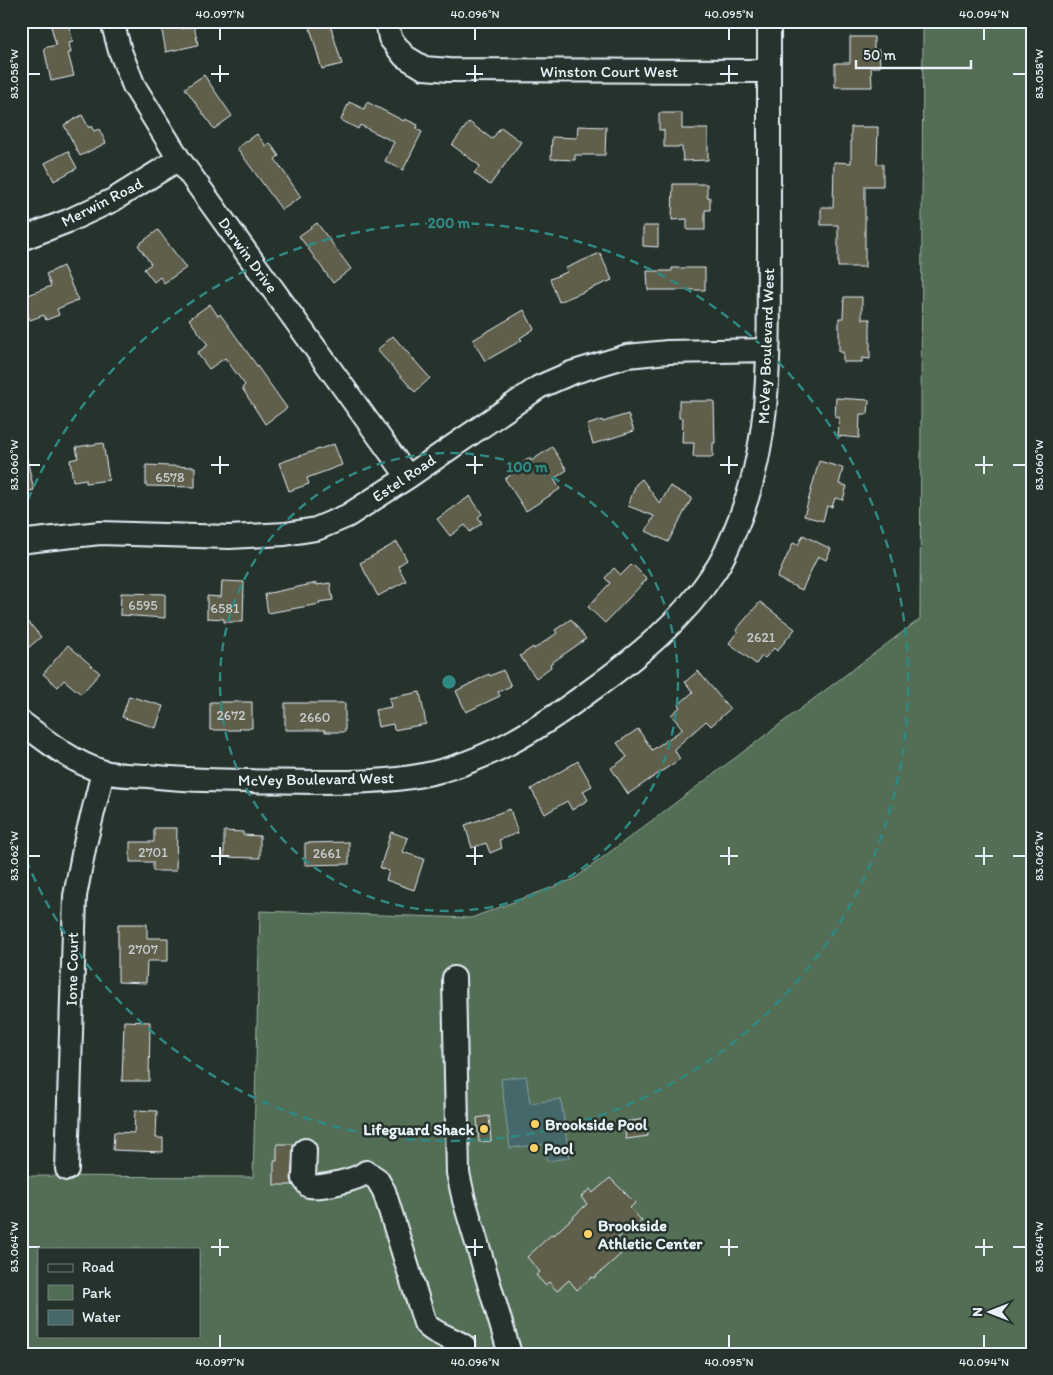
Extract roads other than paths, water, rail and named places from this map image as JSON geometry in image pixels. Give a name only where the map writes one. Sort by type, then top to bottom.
[{"type":"street","name":"Darwin Drive","points":[[112,21],[120,51],[134,86],[179,159],[408,477]]},
{"type":"street","name":"Winston Court West","points":[[387,21],[390,38],[404,56],[424,68],[448,70],[769,71]]},
{"type":"street","name":"McVey Boulevard West","points":[[21,722],[44,740],[80,762],[103,772],[174,779],[341,782],[388,780],[425,775],[465,764],[534,730],[562,712],[636,657],[672,624],[716,570],[730,542],[743,512],[756,473],[764,426],[768,350],[769,21]]},
{"type":"street","name":"Merwin Road","points":[[21,239],[68,221],[113,200],[179,159]]},
{"type":"street","name":"Estel Road","points":[[21,543],[27,540],[100,533],[229,537],[285,534],[316,529],[347,516],[408,477],[539,387],[571,373],[627,356],[668,352],[768,350]]},
{"type":"street","name":"Ione Court","points":[[67,1169],[75,896],[84,844],[103,772]]},
{"type":"street","points":[[454,978],[458,1173],[462,1194],[510,1354]]},
{"type":"street","points":[[305,1150],[304,1179],[309,1186],[317,1186],[368,1174],[378,1179],[384,1191],[425,1323],[432,1330],[464,1346]]},
{"type":"water","name":"Brookside Pool","points":[[526,1076],[530,1103],[561,1099],[569,1158],[547,1161],[545,1144],[510,1148],[501,1079]]},
{"type":"place","name":"Brookside Pool","points":[[535,1124]]},
{"type":"place","name":"Lifeguard Shack","points":[[484,1129]]},
{"type":"place","name":"Pool","points":[[534,1148]]},
{"type":"place","name":"Brookside Athletic Center","points":[[588,1234]]}]
